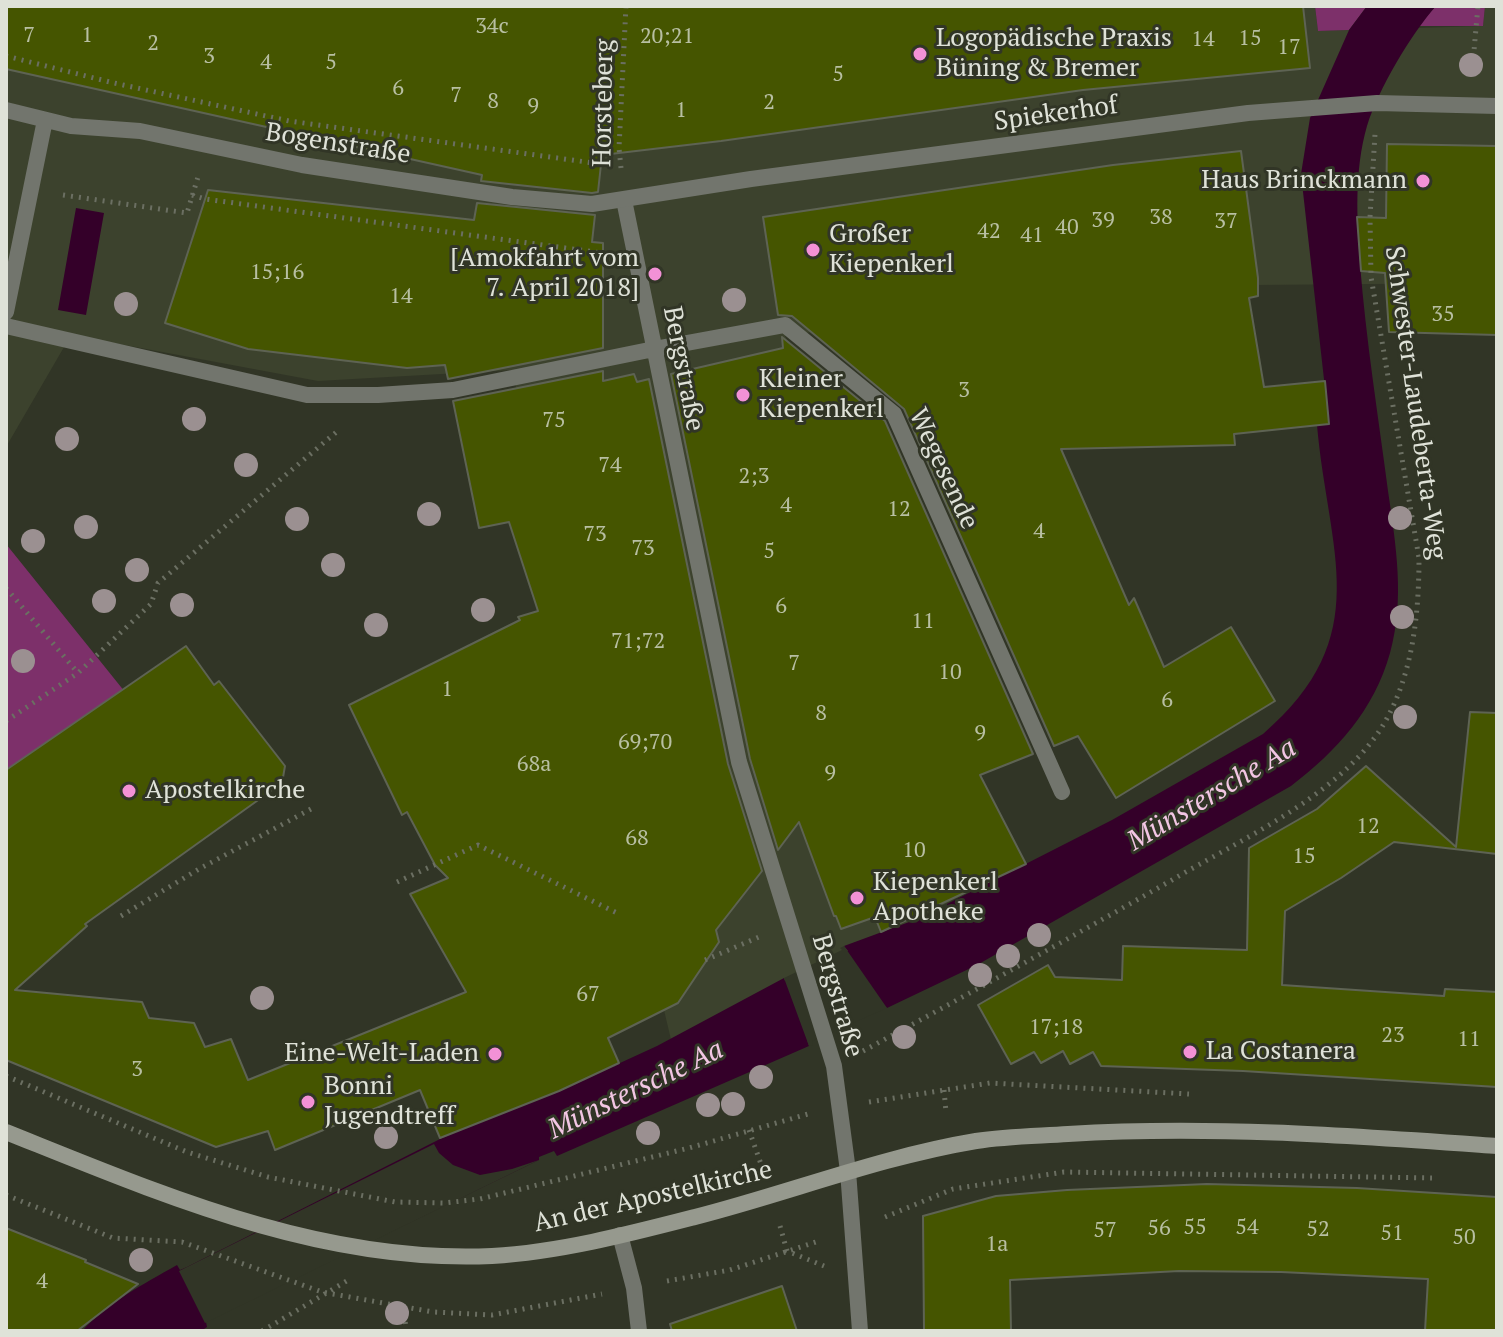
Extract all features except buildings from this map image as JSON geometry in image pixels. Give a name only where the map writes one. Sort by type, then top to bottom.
[{"type":"main road","points":[[848,1171],[977,1141],[1128,1130],[1225,1131],[1497,1146]]},
{"type":"main road","name":"An der Apostelkirche","points":[[6,1132],[155,1190],[256,1225],[332,1244],[448,1257],[495,1256],[620,1235],[723,1210],[848,1171]]},
{"type":"street","name":"Spiekerhof","points":[[624,200],[751,179],[1248,113],[1377,103],[1497,106]]},
{"type":"street","name":"Bogenstraße","points":[[6,110],[71,126],[140,131],[302,165],[512,197],[571,204],[624,200]]},
{"type":"street","points":[[6,312],[45,120]]},
{"type":"street","name":"Bergstraße","points":[[624,200],[739,762],[834,1066],[848,1171],[860,1331]]},
{"type":"street","name":"Wegesende","points":[[6,326],[307,395],[378,395],[453,390],[785,325],[894,414],[1062,792]]},
{"type":"street","points":[[620,1235],[634,1288],[639,1331]]},
{"type":"path","name":"Horsteberg","points":[[624,200],[619,148],[626,6]]},
{"type":"path","points":[[1470,105],[1478,6]]},
{"type":"path","points":[[6,56],[289,121],[601,165]]},
{"type":"path","name":"Schwester-Laudeberta-Weg","points":[[834,1066],[1016,969],[1299,805],[1344,771],[1378,732],[1408,662],[1419,605],[1419,558],[1371,277],[1370,217],[1377,103]]},
{"type":"path","points":[[87,200],[187,213],[208,146]]},
{"type":"path","points":[[192,195],[603,253]]},
{"type":"path","points":[[6,721],[78,673],[151,604],[158,583],[378,395]]},
{"type":"path","points":[[6,588],[78,673]]},
{"type":"path","points":[[121,916],[199,869],[311,809]]},
{"type":"path","points":[[397,882],[478,845],[617,913]]},
{"type":"path","points":[[705,960],[791,924]]},
{"type":"path","points":[[6,1076],[187,1152],[268,1177],[395,1202],[444,1203],[480,1199],[840,1107]]},
{"type":"path","points":[[6,1195],[113,1238],[182,1242],[327,1293],[433,1312],[492,1315],[730,1270],[853,1230],[953,1189],[1064,1172],[1435,1178]]},
{"type":"path","points":[[262,1331],[394,1253]]},
{"type":"path","points":[[404,1306],[406,1331]]},
{"type":"shaded area","points":[[6,6],[1315,6],[1318,31],[1483,26],[1485,6],[1497,6],[1497,283],[1131,286],[785,336],[1017,866],[673,1048],[512,370],[318,381],[71,335],[6,447]]},
{"type":"shaded area","points":[[1315,6],[1367,6],[1349,30],[1318,31]]},
{"type":"shaded area","points":[[1436,6],[1485,6],[1483,26],[1418,26]]},
{"type":"shaded area","points":[[6,544],[125,692],[6,778]]},
{"type":"water","name":"Münstersche Aa","points":[[1367,6],[1436,6],[1406,47],[1379,96],[1367,126],[1360,160],[1357,212],[1360,264],[1394,532],[1398,593],[1395,633],[1383,674],[1364,711],[1338,744],[1291,786],[977,965],[887,1008],[883,1004],[807,1040],[809,1046],[557,1156],[554,1151],[539,1157],[539,1160],[212,1318],[201,1331],[82,1331],[115,1302],[177,1265],[180,1270],[187,1267],[442,1138],[559,1091],[657,1046],[784,978],[785,981],[848,951],[844,946],[947,908],[947,904],[1112,820],[1263,734],[1299,698],[1321,662],[1333,627],[1337,590],[1335,553],[1317,425],[1329,424],[1301,174],[1310,118],[1349,30]]},
{"type":"water","points":[[76,208],[104,213],[86,315],[58,310]]},
{"type":"pier","points":[[844,946],[887,1008],[812,1041],[813,1045],[809,1046],[784,978],[842,950],[840,948]]},
{"type":"pier","points":[[434,1144],[453,1165],[480,1175],[539,1160],[205,1323],[179,1271]]},
{"type":"place","name":"Logopädische Praxis Büning & Bremer","points":[[920,54]]},
{"type":"place","name":"Haus Brinckmann","points":[[1423,181]]},
{"type":"place","name":"Großer Kiepenkerl","points":[[813,250]]},
{"type":"place","name":"[Amokfahrt vom 7. April 2018]","points":[[655,274]]},
{"type":"place","name":"Kleiner Kiepenkerl","points":[[743,395]]},
{"type":"place","name":"Apostelkirche","points":[[129,791]]},
{"type":"place","name":"Kiepenkerl Apotheke","points":[[857,898]]},
{"type":"place","name":"La Costanera","points":[[1190,1052]]},
{"type":"place","name":"Eine-Welt-Laden","points":[[495,1054]]},
{"type":"place","name":"Bonni Jugendtreff","points":[[308,1102]]}]
